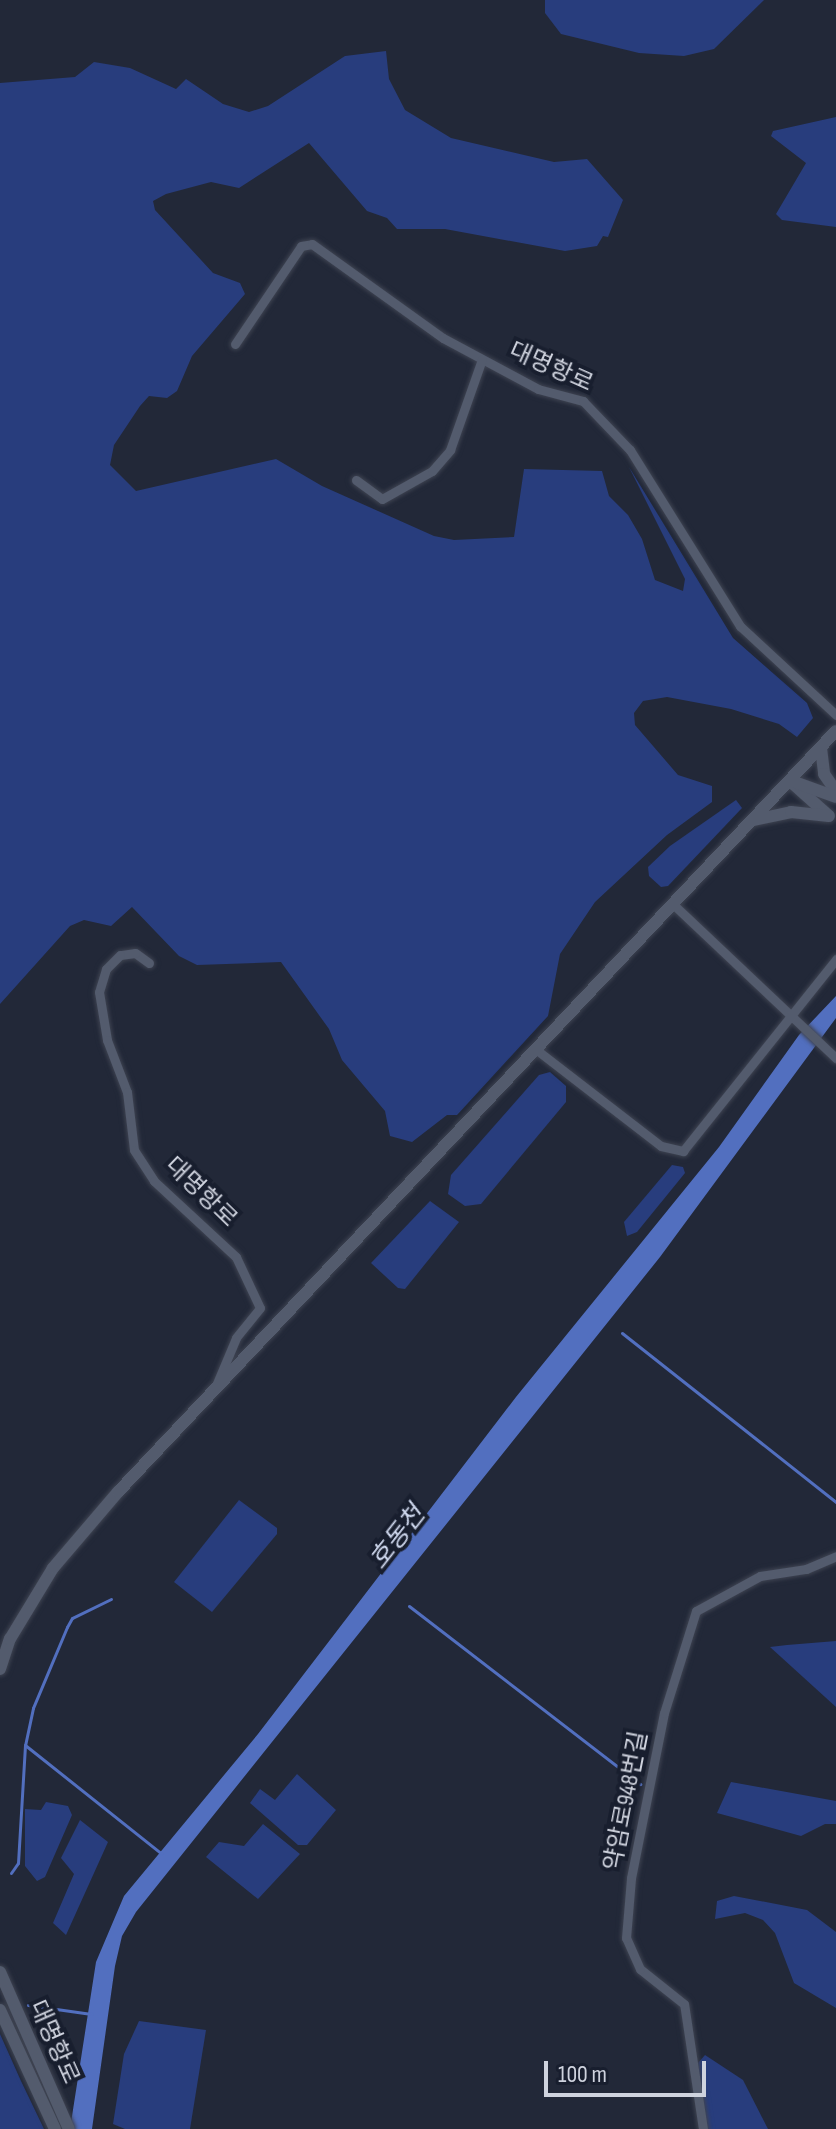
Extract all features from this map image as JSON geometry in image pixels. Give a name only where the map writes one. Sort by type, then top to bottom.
[{"type":"main road","name":"대명항로","points":[[0,1669],[10,1639],[53,1568],[214,1391],[538,1051],[836,731]]},
{"type":"main road","points":[[821,748],[824,774],[836,794]]},
{"type":"main road","points":[[790,781],[836,794]]},
{"type":"main road","points":[[790,781],[833,818]]},
{"type":"main road","points":[[750,821],[791,812],[833,818]]},
{"type":"main road","points":[[0,1650],[10,1639]]},
{"type":"main road","name":"대명항로","points":[[0,1972],[69,2129]]},
{"type":"main road","name":"대명항로","points":[[0,2010],[55,2129]]},
{"type":"street","name":"대명항로","points":[[235,344],[307,244],[416,321],[482,359],[538,389],[583,401],[608,424],[740,626],[836,715]]},
{"type":"street","points":[[356,480],[382,499],[432,471],[450,450],[482,359]]},
{"type":"street","points":[[674,905],[794,1014],[836,1058]]},
{"type":"street","name":"대명항로","points":[[149,963],[135,953],[120,955],[106,969],[99,992],[107,1040],[127,1092],[134,1150],[163,1191],[236,1257],[260,1308],[236,1338],[214,1391]]},
{"type":"street","points":[[538,1051],[676,1152],[702,1133],[836,959]]},
{"type":"street","name":"약암로948번길","points":[[703,2129],[684,2004],[640,1969],[626,1938],[631,1878],[664,1713],[696,1611],[760,1576],[806,1569],[836,1556]]},
{"type":"shaded area","points":[[545,0],[764,0],[714,49],[684,56],[639,53],[561,34],[545,13]]},
{"type":"shaded area","points":[[386,51],[389,79],[405,110],[451,138],[554,162],[587,159],[623,200],[608,237],[603,236],[597,246],[565,251],[445,229],[397,229],[387,218],[367,211],[309,143],[239,188],[211,182],[166,194],[153,201],[155,210],[213,273],[240,283],[245,294],[192,356],[177,391],[167,398],[149,396],[140,406],[114,445],[110,465],[136,491],[276,459],[322,486],[434,536],[454,540],[514,537],[524,469],[602,471],[609,496],[628,515],[642,539],[655,580],[683,591],[685,579],[629,467],[733,638],[807,703],[813,718],[797,737],[779,724],[731,709],[667,697],[643,701],[634,713],[635,725],[678,775],[712,786],[712,802],[667,835],[595,902],[560,954],[548,1016],[457,1115],[447,1115],[412,1142],[390,1136],[385,1111],[342,1060],[329,1029],[281,962],[197,965],[179,956],[132,907],[111,926],[84,920],[70,926],[0,1004],[0,83],[75,77],[94,62],[130,68],[176,89],[186,79],[223,104],[249,112],[268,106],[345,56]]},
{"type":"shaded area","points":[[836,117],[836,227],[782,220],[776,214],[806,163],[771,136],[773,131]]},
{"type":"shaded area","points":[[736,800],[742,808],[668,886],[661,887],[649,876],[648,867],[670,846]]},
{"type":"shaded area","points":[[836,996],[836,1018],[660,1257],[136,1912],[122,1936],[115,1966],[92,2129],[70,2129],[96,1962],[124,1896],[258,1734],[516,1397],[719,1147],[799,1035]]},
{"type":"shaded area","points":[[550,1072],[566,1086],[566,1102],[481,1204],[465,1206],[448,1194],[451,1175],[539,1075]]},
{"type":"shaded area","points":[[672,1165],[683,1167],[685,1173],[637,1232],[627,1236],[624,1222]]},
{"type":"shaded area","points":[[430,1201],[459,1222],[405,1289],[398,1288],[371,1263]]},
{"type":"shaded area","points":[[239,1500],[277,1528],[277,1534],[212,1612],[174,1582]]},
{"type":"shaded area","points":[[836,1641],[836,1707],[770,1647],[787,1645]]},
{"type":"shaded area","points":[[297,1774],[336,1810],[307,1845],[298,1845],[250,1803],[260,1789],[275,1800]]},
{"type":"shaded area","points":[[731,1782],[836,1801],[836,1824],[825,1824],[801,1836],[717,1813]]},
{"type":"shaded area","points":[[46,1802],[68,1806],[72,1815],[45,1877],[37,1881],[25,1866],[25,1809],[41,1810]]},
{"type":"shaded area","points":[[80,1820],[108,1842],[66,1935],[53,1923],[74,1874],[61,1858]]},
{"type":"shaded area","points":[[263,1824],[300,1854],[258,1899],[206,1857],[219,1842],[244,1846]]},
{"type":"shaded area","points":[[734,1896],[807,1910],[836,1932],[836,2008],[794,1983],[775,1933],[763,1920],[745,1913],[715,1919],[717,1901]]},
{"type":"shaded area","points":[[139,2021],[206,2030],[190,2129],[125,2129],[113,2124],[124,2054]]},
{"type":"shaded area","points":[[0,2034],[21,2081],[44,2129],[0,2129]]},
{"type":"shaded area","points":[[705,2055],[743,2080],[768,2129],[707,2129],[698,2063]]},
{"type":"waterway","points":[[622,1333],[836,1502]]},
{"type":"waterway","points":[[111,1599],[72,1618],[33,1708],[25,1745],[161,1853]]},
{"type":"waterway","points":[[409,1606],[640,1784]]},
{"type":"waterway","points":[[11,1873],[18,1863],[25,1745]]},
{"type":"waterway","points":[[28,2005],[91,2014]]},
{"type":"water label","name":"호동천","points":[[398,1538]]}]
